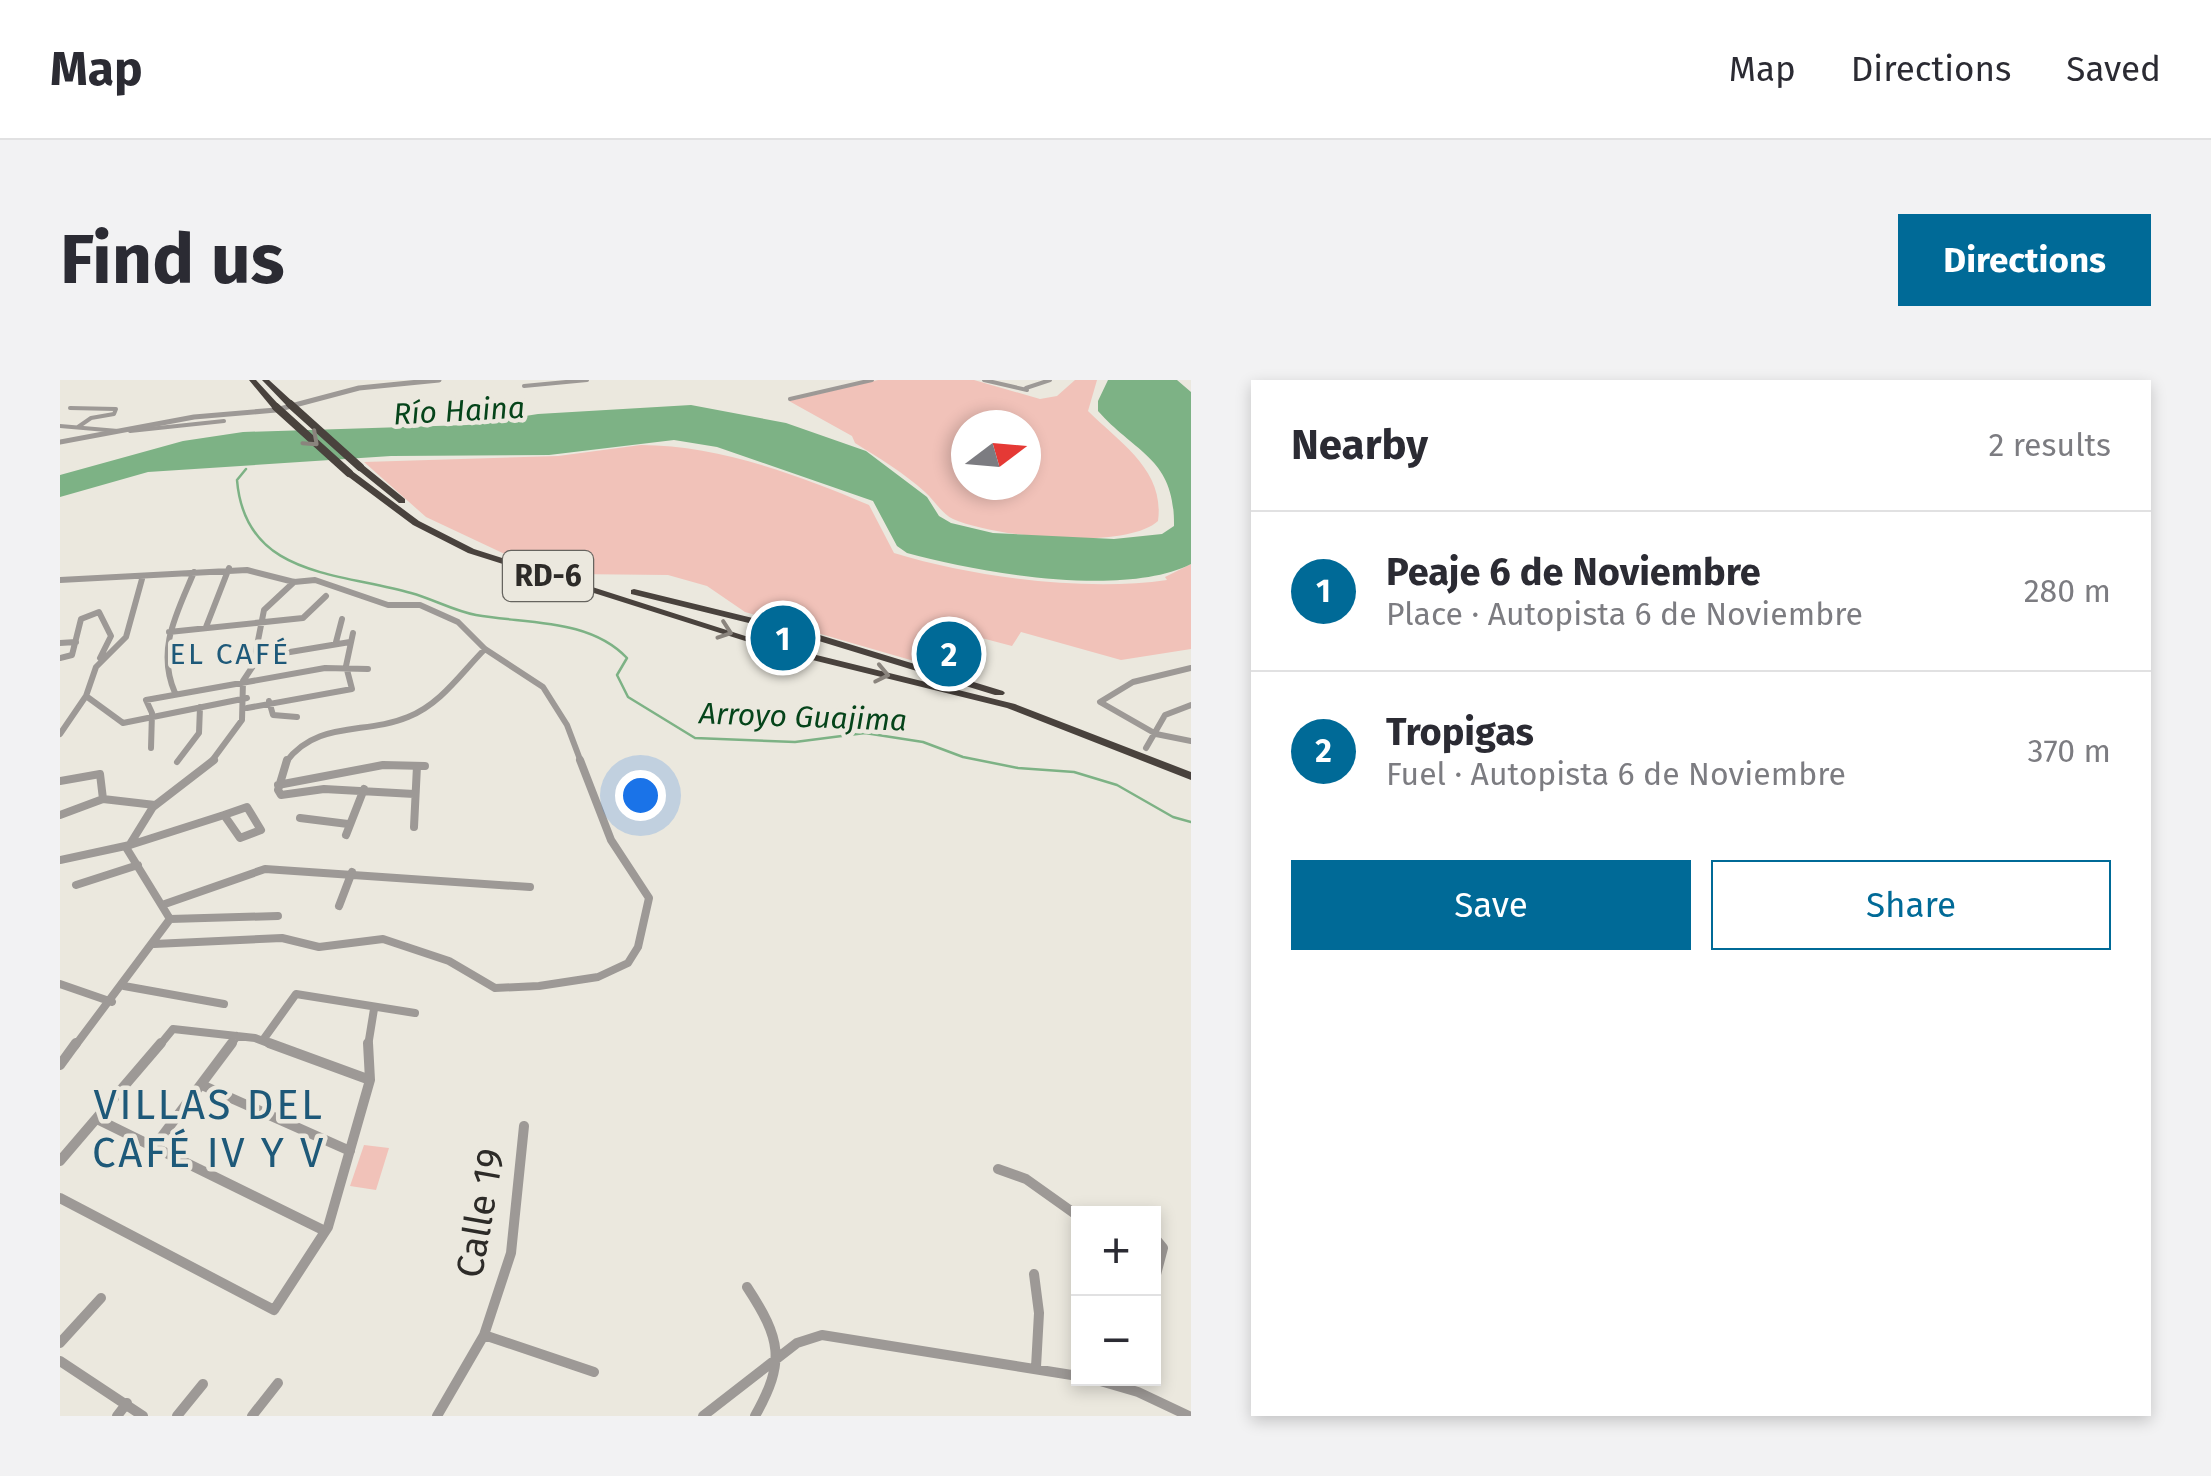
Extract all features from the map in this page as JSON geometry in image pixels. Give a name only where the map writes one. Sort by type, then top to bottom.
[{"type":"highway","name":"RD-6","points":[[252,380],[276,407],[416,523],[470,551],[765,644]]},
{"type":"highway","name":"RD-6","points":[[265,380],[354,470],[441,530],[486,550],[593,582],[777,627]]},
{"type":"highway","points":[[800,632],[932,671],[1191,767]]},
{"type":"highway","points":[[788,651],[1039,715],[1191,776]]},
{"type":"highway","points":[[924,683],[932,671]]},
{"type":"street","points":[[60,442],[194,417],[276,410],[359,388],[439,380]]},
{"type":"street","points":[[524,386],[587,380]]},
{"type":"street","points":[[790,399],[872,380]]},
{"type":"street","points":[[984,380],[1025,390],[1050,380]]},
{"type":"street","points":[[1005,385],[1019,380]]},
{"type":"street","points":[[70,408],[116,408],[114,414],[91,418],[78,427]]},
{"type":"street","points":[[60,426],[126,431],[224,421]]},
{"type":"street","points":[[206,627],[229,568]]},
{"type":"street","points":[[60,580],[142,580],[229,568],[294,582],[315,580],[388,606],[431,608],[458,622],[484,649],[543,688],[568,725],[610,840],[649,898],[635,956],[628,964],[600,977],[508,989],[495,988],[448,961],[383,940],[319,947],[282,938],[154,944]]},
{"type":"street","points":[[175,693],[163,658],[169,632],[194,572]]},
{"type":"street","points":[[96,666],[126,637],[142,580]]},
{"type":"street","points":[[127,849],[155,805],[185,788],[209,766],[246,708],[243,680],[253,666],[264,610],[294,582]]},
{"type":"street","points":[[169,632],[303,618],[326,596]]},
{"type":"street","points":[[60,658],[72,655],[81,619],[102,613],[111,636],[86,696],[60,734]]},
{"type":"street","points":[[336,642],[342,619]]},
{"type":"street","points":[[246,708],[352,689],[346,666],[353,632]]},
{"type":"street","points":[[60,643],[76,642]]},
{"type":"street","points":[[284,653],[350,642]]},
{"type":"street","points":[[414,794],[364,789],[281,794],[278,785],[284,763],[322,732],[408,718],[423,710],[484,649]]},
{"type":"street","points":[[151,748],[151,718],[146,700],[243,680],[276,680],[346,666],[368,668]]},
{"type":"street","points":[[1191,668],[1134,682],[1100,702],[1156,734],[1191,742]]},
{"type":"street","points":[[86,696],[122,723],[247,698]]},
{"type":"street","points":[[269,701],[273,715],[297,716]]},
{"type":"street","points":[[1146,748],[1165,715],[1191,705]]},
{"type":"street","points":[[178,762],[199,733],[200,707]]},
{"type":"street","points":[[278,785],[384,765],[421,766],[414,794],[414,827]]},
{"type":"street","points":[[60,781],[100,774],[103,799]]},
{"type":"street","points":[[346,836],[364,789]]},
{"type":"street","points":[[60,815],[103,799],[155,805]]},
{"type":"street","points":[[60,860],[127,849],[224,814],[251,807],[261,830],[240,838],[224,814]]},
{"type":"street","points":[[300,818],[348,824]]},
{"type":"street","points":[[127,849],[170,918]]},
{"type":"street","points":[[76,885],[138,865]]},
{"type":"street","points":[[162,904],[264,868],[530,887]]},
{"type":"street","points":[[339,906],[352,872]]},
{"type":"street","points":[[170,918],[278,916]]},
{"type":"street","points":[[60,1066],[124,986],[170,918]]},
{"type":"street","points":[[60,984],[112,1002]]},
{"type":"street","points":[[124,986],[224,1004]]},
{"type":"street","points":[[263,1040],[296,994],[415,1013]]},
{"type":"street","points":[[60,1198],[274,1310],[326,1231],[370,1080],[368,1038],[374,1008]]},
{"type":"street","points":[[60,1161],[173,1030],[263,1040],[370,1080]]},
{"type":"street","points":[[154,1147],[204,1086],[237,1036]]},
{"type":"street","points":[[204,1086],[350,1151]]},
{"type":"street","points":[[99,1120],[326,1231]]},
{"type":"street","name":"Calle 19","points":[[437,1416],[484,1335],[512,1253],[524,1126]]},
{"type":"street","points":[[998,1169],[1026,1180],[1071,1211]]},
{"type":"street","points":[[1034,1274],[1039,1313],[1036,1367]]},
{"type":"street","points":[[748,1288],[777,1332],[776,1361],[754,1416]]},
{"type":"street","points":[[60,1343],[101,1298]]},
{"type":"street","points":[[484,1335],[594,1372]]},
{"type":"street","points":[[703,1416],[797,1343],[822,1336],[1071,1374]]},
{"type":"street","points":[[60,1361],[143,1416]]},
{"type":"street","points":[[252,1416],[278,1383]]},
{"type":"street","points":[[177,1416],[203,1384]]},
{"type":"street","points":[[1140,1386],[1190,1416]]},
{"type":"street","points":[[116,1416],[127,1403]]},
{"type":"shaded area","points":[[878,380],[974,380],[1040,399],[1057,396],[1075,380],[1097,380],[1088,411],[1147,472],[1155,487],[1158,521],[1118,536],[1089,538],[1027,535],[972,525],[949,517],[917,485],[855,443],[852,436],[789,401]]},
{"type":"shaded area","points":[[1108,380],[1177,380],[1191,392],[1191,564],[1163,574],[1091,581],[1011,574],[937,561],[907,553],[897,546],[873,501],[717,447],[674,440],[549,455],[391,456],[148,472],[60,497],[60,475],[183,441],[243,432],[467,425],[538,414],[691,405],[786,423],[866,451],[927,497],[939,516],[951,523],[993,533],[1114,539],[1162,534],[1174,526],[1168,485],[1151,459],[1098,411],[1098,401]]},
{"type":"shaded area","points":[[641,445],[728,456],[815,483],[869,505],[894,553],[925,562],[1029,580],[1101,584],[1167,580],[1165,577],[1191,564],[1191,649],[1121,660],[1021,632],[1012,646],[974,636],[929,643],[914,661],[745,612],[707,586],[668,575],[570,574],[511,557],[426,517],[364,462],[558,456]]},
{"type":"shaded area","points":[[364,1145],[389,1148],[376,1190],[350,1186]]},
{"type":"waterway","name":"Arroyo Guajima","points":[[246,469],[237,480],[244,512],[257,536],[276,553],[326,574],[411,593],[468,613],[556,625],[594,636],[627,658],[617,675],[628,697],[695,738],[795,742],[865,733],[923,742],[963,757],[1018,768],[1074,772],[1117,785],[1173,817],[1191,822]]},
{"type":"tunnel","points":[[777,627],[800,632]]},
{"type":"tunnel","points":[[765,644],[788,651]]},
{"type":"place","name":"Peaje 6 de Noviembre","points":[[783,638]]},
{"type":"place","name":"Tropigas","points":[[949,654]]},
{"type":"district","name":"EL CAFÉ","points":[[230,654]]},
{"type":"district","name":"VILLAS DEL CAFÉ IV Y V","points":[[209,1128]]},
{"type":"water label","name":"Río Haina","points":[[459,411]]}]
